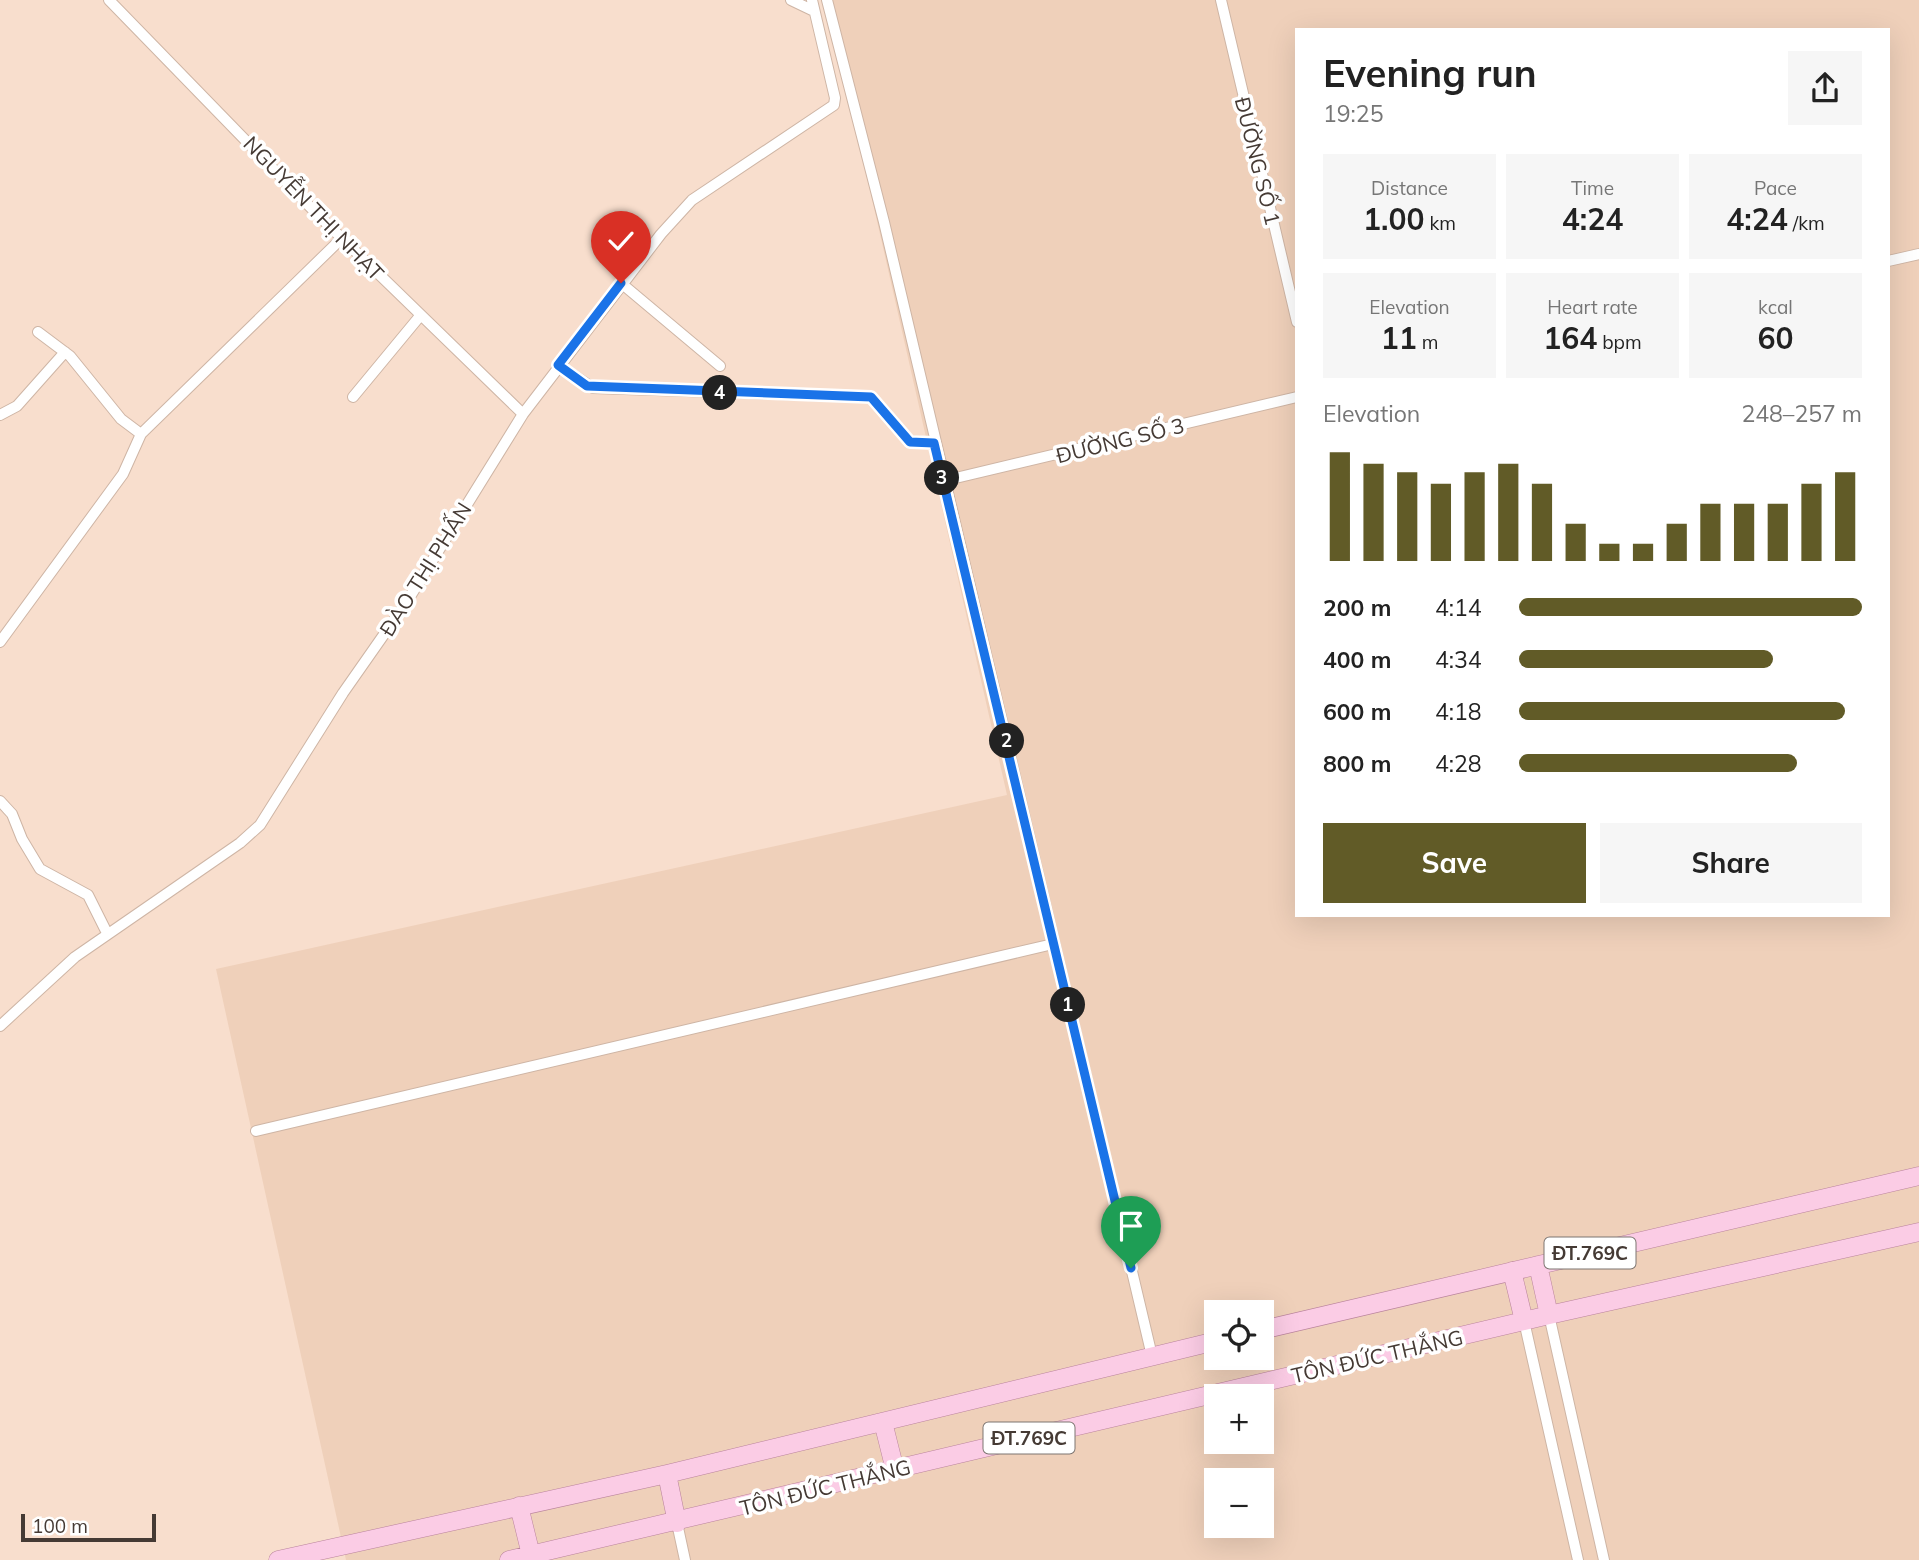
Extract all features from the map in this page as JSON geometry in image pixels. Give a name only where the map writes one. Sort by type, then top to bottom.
[{"type":"main road","name":"ĐT.769C","points":[[1274,1327],[1919,1176]]},
{"type":"main road","name":"TÔN ĐỨC THẮNG","points":[[509,1560],[677,1523],[1549,1315],[1919,1233]]},
{"type":"main road","points":[[1538,1265],[1549,1315]]},
{"type":"main road","points":[[1512,1271],[1524,1321]]},
{"type":"main road","name":"ĐT.769C","points":[[278,1560],[667,1474],[1204,1344]]},
{"type":"main road","points":[[883,1422],[895,1470]]},
{"type":"main road","points":[[667,1474],[677,1523]]},
{"type":"main road","points":[[519,1506],[530,1555]]},
{"type":"street","name":"NGUYỄN THỊ NHẠT","points":[[109,0],[342,238],[523,414]]},
{"type":"street","points":[[790,0],[813,5]]},
{"type":"street","points":[[827,0],[884,222],[934,443],[1152,1356]]},
{"type":"street","name":"ĐƯỜNG SỐ 1","points":[[1221,0],[1295,314]]},
{"type":"street","name":"ĐÀO THỊ PHẤN","points":[[0,1026],[75,957],[210,865],[260,825],[343,693],[406,603],[523,414],[621,283],[692,200],[834,105],[835,98],[813,5]]},
{"type":"street","points":[[0,642],[123,474],[141,434],[342,238]]},
{"type":"street","points":[[1890,261],[1919,254]]},
{"type":"street","points":[[621,283],[720,366]]},
{"type":"street","points":[[353,397],[421,316]]},
{"type":"street","points":[[38,332],[65,352],[121,419],[141,434]]},
{"type":"street","points":[[0,415],[17,406],[65,352]]},
{"type":"street","points":[[558,365],[593,388],[871,397],[910,442],[934,443]]},
{"type":"street","name":"ĐƯỜNG SỐ 3","points":[[943,481],[1295,397]]},
{"type":"street","points":[[0,801],[12,814],[22,839],[40,869],[88,895],[107,933]]},
{"type":"street","points":[[256,1131],[1053,943]]},
{"type":"street","points":[[1549,1315],[1604,1560]]},
{"type":"street","points":[[1524,1321],[1578,1560]]},
{"type":"street","points":[[677,1523],[685,1560]]},
{"type":"shaded area","points":[[827,0],[1919,0],[1919,1560],[346,1560],[216,969],[1007,795]]},
{"type":"route","points":[[621,283],[558,365],[587,386],[871,397],[910,442],[934,443],[1000,709],[1131,1268]]}]
